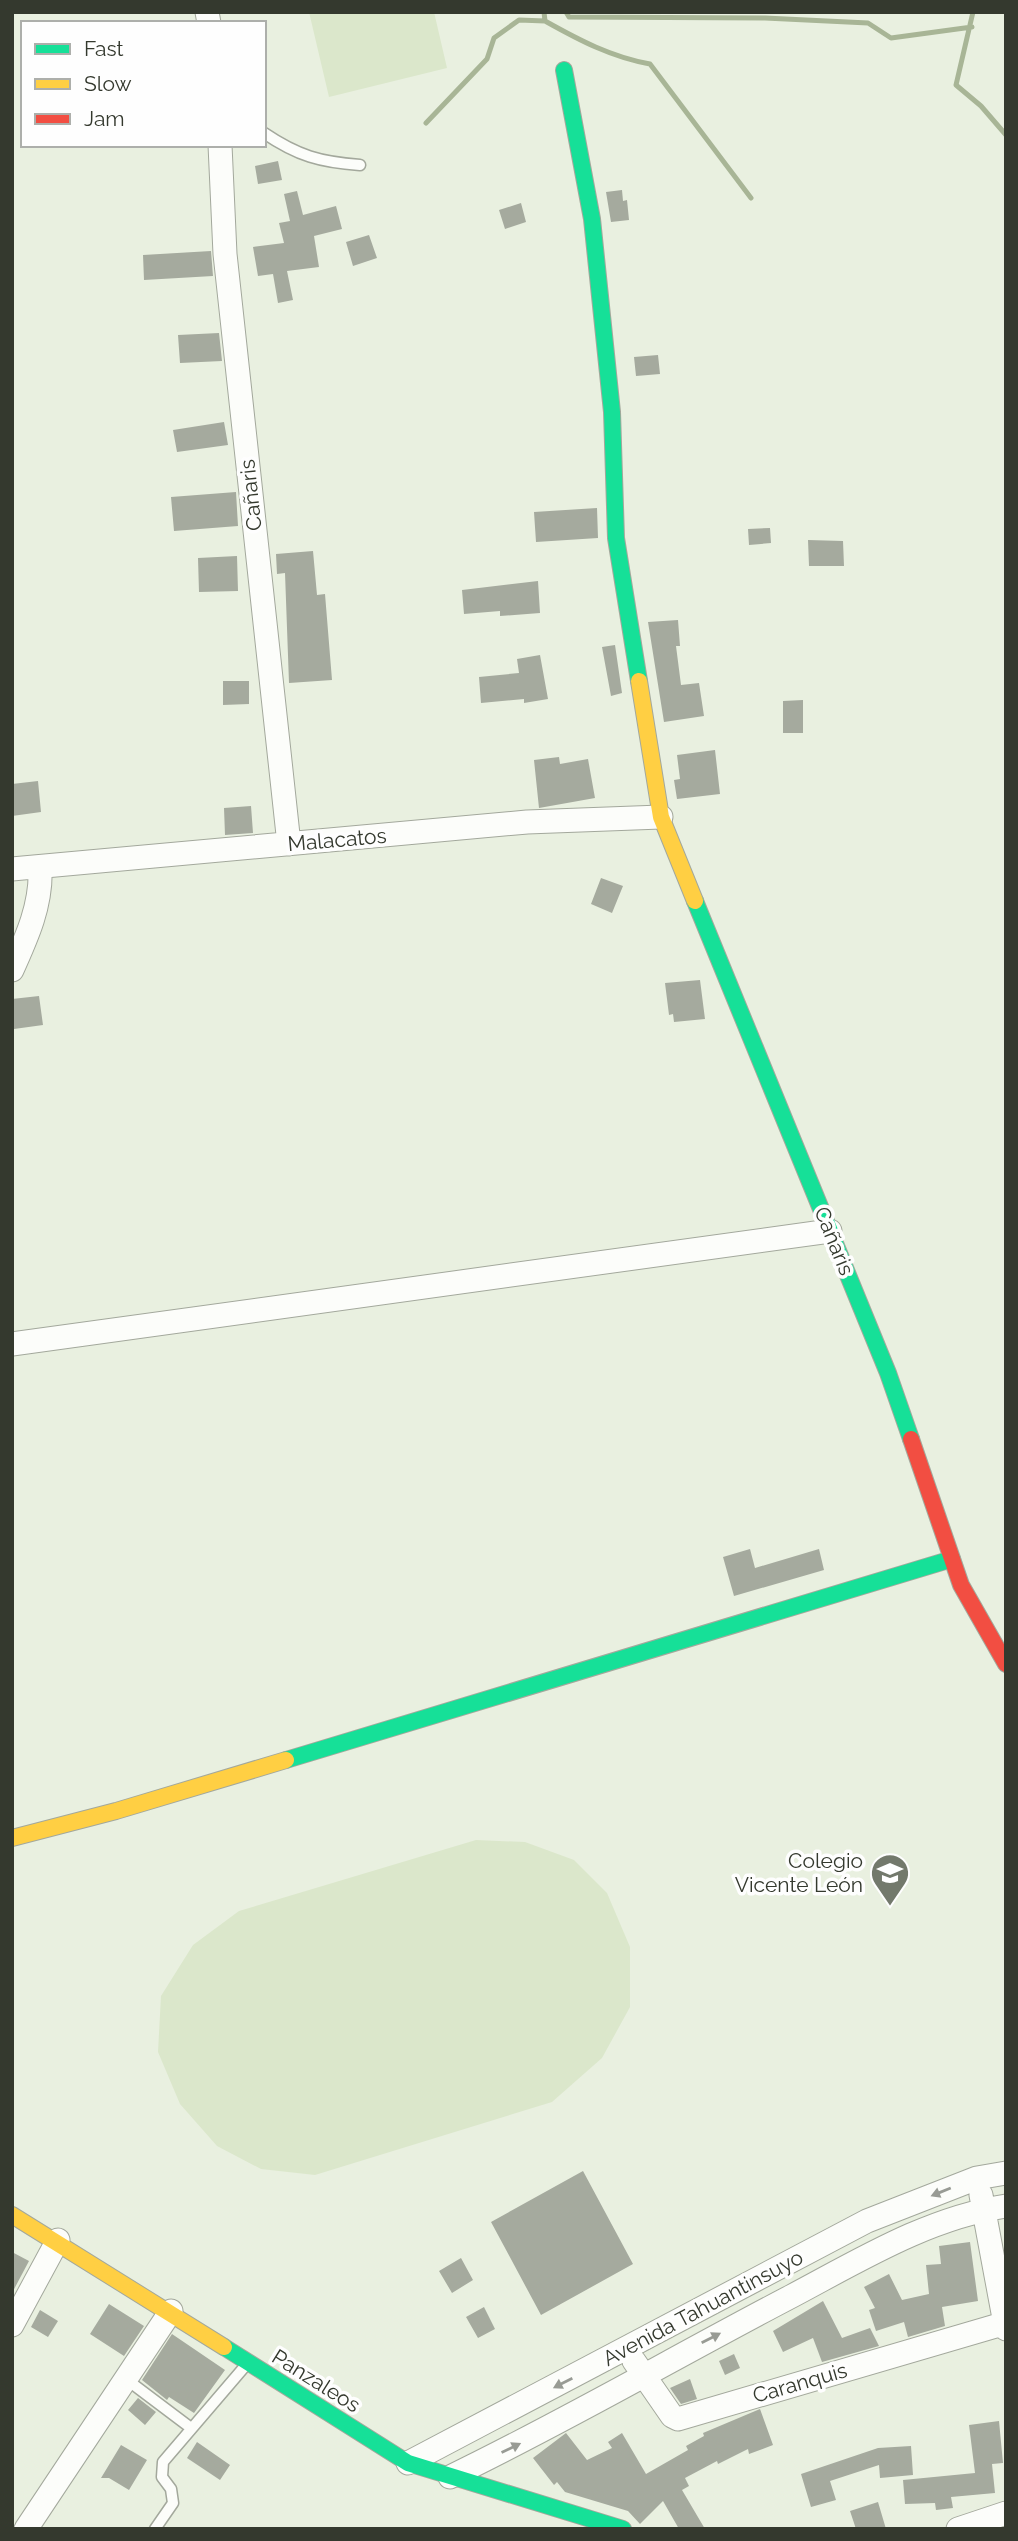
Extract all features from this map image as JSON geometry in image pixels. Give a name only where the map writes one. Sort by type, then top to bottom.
[{"type":"street","name":"Cañaris","points":[[564,70],[592,219],[612,412],[616,538],[661,817],[888,1373],[961,1585],[1006,1664]]},
{"type":"street","name":"Cañaris","points":[[220,147],[225,254],[289,844]]},
{"type":"street","name":"Malacatos","points":[[12,869],[527,822],[661,817]]},
{"type":"street","points":[[12,970],[34,915],[41,886],[40,867]]},
{"type":"street","points":[[12,1344],[830,1231]]},
{"type":"street","points":[[12,1838],[116,1811],[952,1559]]},
{"type":"street","name":"Avenida Tahuantinsuyo","points":[[408,2463],[867,2221],[977,2178],[1006,2173]]},
{"type":"street","points":[[977,2178],[995,2208],[1005,2325]]},
{"type":"street","name":"Avenida Tahuantinsuyo","points":[[450,2477],[553,2428],[643,2374],[909,2235],[995,2208]]},
{"type":"street","name":"Panzaleos","points":[[12,2215],[58,2240],[408,2463],[623,2529]]},
{"type":"street","points":[[12,2325],[58,2240]]},
{"type":"street","points":[[26,2529],[171,2311]]},
{"type":"street","name":"Caranquis","points":[[626,2350],[672,2416],[678,2419],[1005,2325]]},
{"type":"street","points":[[958,2529],[1006,2513]]},
{"type":"lane","points":[[266,134],[288,149],[321,162],[360,165]]},
{"type":"lane","points":[[155,2529],[173,2503],[171,2488],[162,2477],[163,2462],[248,2362]]},
{"type":"lane","points":[[125,2378],[191,2428]]},
{"type":"green space","points":[[309,12],[434,12],[447,68],[329,97]]},
{"type":"green space","points":[[476,1840],[525,1842],[574,1860],[607,1893],[630,1947],[630,2007],[602,2058],[552,2102],[315,2175],[261,2169],[217,2146],[180,2104],[158,2052],[161,1996],[193,1945],[239,1911]]},
{"type":"building","points":[[278,161],[282,180],[258,184],[255,166]]},
{"type":"building","points":[[622,190],[623,201],[627,200],[629,220],[611,222],[606,192]]},
{"type":"building","points":[[297,191],[303,215],[336,206],[342,229],[314,236],[319,267],[287,271],[293,300],[278,303],[273,274],[258,276],[253,247],[284,243],[279,223],[290,221],[284,194]]},
{"type":"building","points":[[521,203],[526,222],[505,229],[499,210]]},
{"type":"building","points":[[369,235],[377,258],[353,266],[346,242]]},
{"type":"building","points":[[211,251],[213,276],[144,280],[143,255]]},
{"type":"building","points":[[219,333],[222,361],[180,363],[178,335]]},
{"type":"building","points":[[658,355],[660,374],[636,376],[634,357]]},
{"type":"building","points":[[224,422],[228,445],[177,452],[173,430]]},
{"type":"building","points":[[236,492],[238,526],[174,531],[171,497]]},
{"type":"building","points":[[597,508],[598,538],[536,542],[534,512]]},
{"type":"building","points":[[770,528],[771,543],[749,545],[748,529]]},
{"type":"building","points":[[808,540],[843,541],[844,566],[809,566]]},
{"type":"building","points":[[313,551],[317,595],[325,594],[332,680],[289,683],[285,573],[277,574],[276,554]]},
{"type":"building","points":[[237,556],[238,591],[199,592],[198,558]]},
{"type":"building","points":[[538,581],[540,613],[500,616],[500,611],[464,614],[462,590]]},
{"type":"building","points":[[678,620],[680,646],[676,646],[681,685],[699,683],[704,716],[664,722],[648,622]]},
{"type":"building","points":[[615,645],[622,693],[611,696],[602,647]]},
{"type":"building","points":[[540,655],[548,699],[524,703],[524,699],[481,703],[479,677],[519,673],[517,659]]},
{"type":"building","points":[[223,681],[249,681],[249,704],[223,705]]},
{"type":"building","points":[[803,700],[803,733],[783,733],[783,701]]},
{"type":"building","points":[[715,750],[720,794],[677,799],[674,780],[680,779],[677,755]]},
{"type":"building","points":[[559,757],[560,764],[588,759],[595,798],[539,808],[534,760]]},
{"type":"building","points":[[38,781],[41,812],[12,816],[12,784]]},
{"type":"building","points":[[251,806],[253,833],[225,835],[224,808]]},
{"type":"building","points":[[601,878],[623,886],[612,913],[591,904]]},
{"type":"building","points":[[700,980],[705,1019],[674,1022],[673,1014],[669,1015],[665,983]]},
{"type":"building","points":[[39,996],[43,1025],[14,1029],[12,999]]},
{"type":"building","points":[[750,1549],[755,1568],[819,1549],[824,1570],[734,1596],[723,1557]]},
{"type":"building","points":[[583,2171],[633,2264],[541,2315],[491,2222]]},
{"type":"building","points":[[970,2242],[978,2301],[942,2307],[945,2326],[908,2337],[904,2322],[876,2331],[869,2310],[875,2308],[864,2287],[889,2274],[902,2300],[929,2294],[926,2265],[941,2264],[939,2246]]},
{"type":"building","points":[[12,2252],[29,2261],[12,2293]]},
{"type":"building","points":[[461,2258],[473,2280],[452,2293],[439,2271]]},
{"type":"building","points":[[823,2301],[842,2338],[870,2328],[879,2346],[822,2362],[813,2338],[783,2352],[773,2331]]},
{"type":"building","points":[[109,2304],[144,2326],[124,2356],[90,2334]]},
{"type":"building","points":[[484,2307],[495,2329],[478,2338],[466,2317]]},
{"type":"building","points":[[40,2310],[58,2321],[48,2337],[31,2327]]},
{"type":"building","points":[[172,2334],[225,2370],[194,2413],[169,2397],[167,2400],[142,2380]]},
{"type":"building","points":[[734,2354],[740,2368],[725,2375],[719,2361]]},
{"type":"building","points":[[690,2379],[697,2399],[681,2404],[670,2388]]},
{"type":"building","points":[[138,2398],[156,2412],[145,2425],[128,2410]]},
{"type":"building","points":[[760,2409],[773,2445],[749,2454],[748,2449],[685,2478],[689,2486],[682,2490],[705,2529],[679,2529],[663,2501],[640,2524],[628,2511],[565,2492],[557,2482],[554,2485],[533,2458],[566,2433],[587,2460],[612,2448],[608,2442],[622,2433],[646,2474],[688,2450],[686,2446],[704,2436],[703,2433]]},
{"type":"building","points":[[999,2421],[1003,2463],[992,2464],[995,2493],[951,2497],[953,2508],[936,2510],[935,2503],[905,2504],[903,2480],[975,2473],[969,2425]]},
{"type":"building","points":[[197,2442],[230,2465],[220,2480],[187,2458]]},
{"type":"building","points":[[121,2445],[147,2460],[129,2490],[109,2478],[101,2478]]},
{"type":"building","points":[[911,2446],[913,2475],[880,2478],[879,2465],[830,2481],[836,2500],[811,2507],[801,2474],[878,2448]]},
{"type":"building","points":[[878,2502],[886,2529],[856,2529],[850,2511]]},
{"type":"waterway","points":[[426,123],[487,59],[494,38],[519,20],[545,21],[544,12]]},
{"type":"waterway","points":[[566,12],[569,17],[765,18],[868,23],[891,38],[972,27]]},
{"type":"waterway","points":[[973,12],[956,85],[981,106],[1006,135]]},
{"type":"waterway","points":[[545,21],[609,52],[650,64],[751,198]]},
{"type":"traffic: fast","points":[[564,70],[592,219],[612,412],[616,538],[639,681]]},
{"type":"traffic: fast","points":[[695,901],[888,1373],[911,1439]]},
{"type":"traffic: fast","points":[[286,1760],[952,1559]]},
{"type":"traffic: fast","points":[[224,2347],[408,2463],[623,2529]]},
{"type":"traffic: slow","points":[[639,681],[661,817],[695,901]]},
{"type":"traffic: slow","points":[[12,1838],[116,1811],[286,1760]]},
{"type":"traffic: slow","points":[[12,2215],[224,2347]]},
{"type":"traffic: jam","points":[[911,1439],[961,1585],[1006,1664]]},
{"type":"place","name":"Colegio Vicente León","points":[[890,1907]]}]
